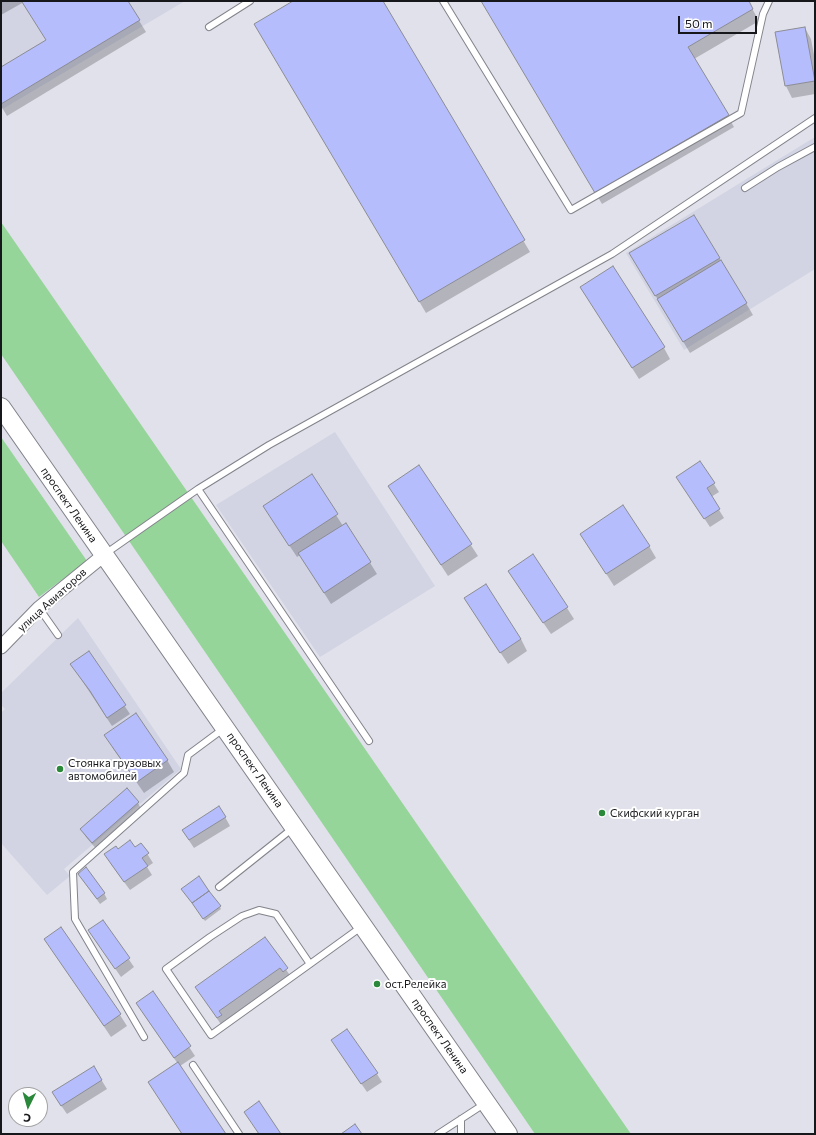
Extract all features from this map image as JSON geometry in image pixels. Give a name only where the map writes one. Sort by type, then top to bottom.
[{"type":"main road","name":"проспект Ленина","points":[[1,407],[100,558],[218,732],[357,930],[496,1134]]},
{"type":"main road","name":"проспект Ленина","points":[[1,426],[100,558],[295,826],[508,1134]]},
{"type":"street","name":"улица Авиаторов","points":[[1,647],[39,608],[100,558]]},
{"type":"lane","points":[[209,27],[250,1]]},
{"type":"lane","points":[[443,1],[572,210],[741,113],[763,14],[769,1]]},
{"type":"lane","points":[[100,558],[198,489],[269,445],[612,254],[815,118]]},
{"type":"lane","points":[[745,188],[778,167],[815,147]]},
{"type":"lane","points":[[198,489],[369,741]]},
{"type":"lane","points":[[39,608],[58,635]]},
{"type":"lane","points":[[144,1037],[75,919],[73,872],[184,773],[188,755],[218,732]]},
{"type":"lane","points":[[219,887],[288,832]]},
{"type":"lane","points":[[310,964],[276,914],[259,910],[242,916],[166,969],[211,1035],[310,964],[357,930]]},
{"type":"lane","points":[[192,1065],[239,1134]]},
{"type":"lane","points":[[438,1134],[478,1108]]},
{"type":"lane","points":[[461,1119],[461,1134]]},
{"type":"shaded area","points":[[1,1],[185,1],[1,110]]},
{"type":"shaded area","points":[[815,137],[815,269],[684,350],[626,253]]},
{"type":"shaded area","points":[[335,432],[435,586],[320,657],[216,505]]},
{"type":"shaded area","points":[[78,618],[181,769],[64,869],[70,876],[47,895],[1,843],[1,713],[5,709],[1,705],[1,693]]},
{"type":"green space","points":[[1,222],[631,1134],[535,1134],[1,354]]},
{"type":"green space","points":[[1,437],[87,561],[39,597],[1,541]]},
{"type":"building","points":[[128,1],[140,20],[1,104],[1,67],[46,40],[22,2]]},
{"type":"building","points":[[293,1],[383,1],[525,240],[419,302],[254,24]]},
{"type":"building","points":[[481,1],[749,1],[753,9],[688,47],[729,115],[595,193]]},
{"type":"building","points":[[805,27],[815,81],[785,86],[775,32]]},
{"type":"building","points":[[694,215],[720,258],[655,296],[629,253]]},
{"type":"building","points":[[721,260],[747,303],[683,342],[657,299]]},
{"type":"building","points":[[613,266],[665,347],[632,368],[580,287]]},
{"type":"building","points":[[700,461],[715,483],[707,488],[720,509],[704,519],[676,477]]},
{"type":"building","points":[[419,465],[472,544],[441,565],[388,486]]},
{"type":"building","points":[[312,474],[338,514],[289,546],[263,506]]},
{"type":"building","points":[[623,505],[650,546],[606,574],[580,534]]},
{"type":"building","points":[[346,523],[371,562],[324,593],[298,553]]},
{"type":"building","points":[[533,554],[568,607],[543,623],[508,571]]},
{"type":"building","points":[[486,584],[521,639],[500,653],[464,598]]},
{"type":"building","points":[[89,651],[126,705],[107,718],[90,691],[70,664]]},
{"type":"building","points":[[136,713],[168,760],[137,782],[104,735]]},
{"type":"building","points":[[127,788],[139,802],[92,843],[80,829]]},
{"type":"building","points":[[219,806],[226,817],[189,840],[182,830]]},
{"type":"building","points":[[130,840],[135,847],[141,843],[149,853],[142,858],[148,866],[124,882],[104,854],[116,846],[118,849]]},
{"type":"building","points":[[86,867],[105,893],[97,899],[78,874]]},
{"type":"building","points":[[199,876],[209,891],[192,903],[181,889]]},
{"type":"building","points":[[209,891],[221,906],[203,919],[192,903]]},
{"type":"building","points":[[103,920],[130,958],[115,969],[88,930]]},
{"type":"building","points":[[61,927],[121,1014],[104,1026],[44,939]]},
{"type":"building","points":[[265,937],[288,968],[283,972],[280,968],[219,1011],[222,1015],[217,1018],[195,987]]},
{"type":"building","points":[[153,991],[191,1046],[174,1058],[136,1003]]},
{"type":"building","points":[[347,1029],[378,1073],[361,1084],[331,1040]]},
{"type":"building","points":[[178,1062],[226,1134],[182,1134],[148,1082]]},
{"type":"building","points":[[94,1066],[102,1080],[61,1106],[52,1092]]},
{"type":"building","points":[[259,1101],[281,1134],[259,1134],[244,1112]]},
{"type":"building","points":[[355,1124],[362,1134],[341,1134]]},
{"type":"place","name":"Стоянка грузовых автомобилей","points":[[60,769]]},
{"type":"place","name":"Скифский курган","points":[[602,813]]},
{"type":"place","name":"ост.Релейка","points":[[377,984]]}]
